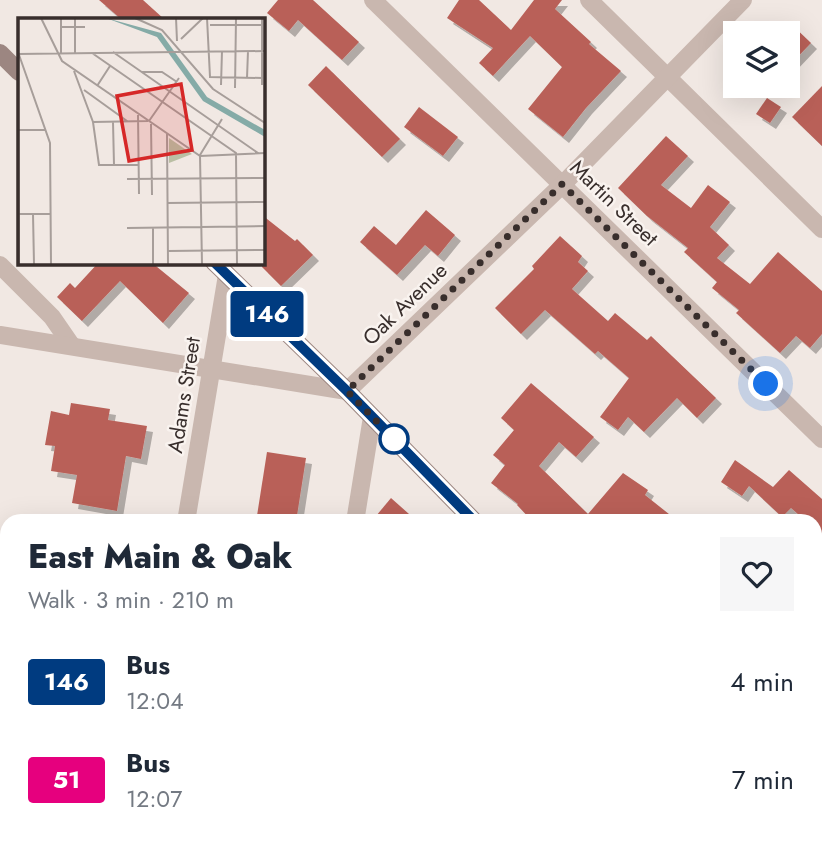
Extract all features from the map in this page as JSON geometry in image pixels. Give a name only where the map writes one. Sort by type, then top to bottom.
[{"type":"street","name":"Martin Street","points":[[373,0],[822,439]]},
{"type":"street","points":[[589,0],[822,229]]},
{"type":"street","name":"Oak Avenue","points":[[347,391],[562,184],[743,0]]},
{"type":"street","points":[[0,53],[18,71]]},
{"type":"street","points":[[0,265],[52,317],[72,346]]},
{"type":"street","points":[[221,269],[347,391],[467,514]]},
{"type":"street","name":"Adams Street","points":[[188,514],[212,368],[221,269]]},
{"type":"street","points":[[0,335],[347,391]]},
{"type":"street","points":[[356,514],[372,417]]},
{"type":"building","points":[[99,0],[143,0],[163,18],[120,18]]},
{"type":"building","points":[[278,0],[313,0],[359,42],[342,60],[298,20],[289,31],[267,13]]},
{"type":"building","points":[[459,0],[479,0],[511,30],[534,0],[562,0],[555,9],[591,42],[589,44],[621,71],[563,137],[528,109],[562,67],[530,36],[493,76],[479,63],[493,48],[447,18]]},
{"type":"building","points":[[800,32],[811,43],[800,54]]},
{"type":"building","points":[[326,66],[400,139],[382,157],[308,85]]},
{"type":"building","points":[[822,86],[822,146],[792,117]]},
{"type":"building","points":[[767,98],[781,107],[770,123],[756,114]]},
{"type":"building","points":[[419,107],[458,137],[443,156],[404,127]]},
{"type":"building","points":[[666,136],[688,156],[661,185],[691,208],[708,185],[730,202],[710,227],[729,245],[717,258],[750,284],[778,252],[822,291],[822,334],[810,348],[796,336],[780,353],[736,313],[739,310],[712,288],[717,282],[684,252],[688,248],[647,216],[618,188]]},
{"type":"building","points":[[426,210],[455,235],[438,256],[425,245],[397,275],[360,242],[374,226],[396,245]]},
{"type":"building","points":[[264,217],[295,241],[297,239],[313,255],[281,286],[262,267]]},
{"type":"building","points":[[560,236],[582,256],[578,262],[588,271],[572,289],[608,321],[615,313],[647,340],[651,336],[716,398],[697,418],[677,398],[644,432],[628,417],[618,430],[600,417],[629,378],[598,351],[595,354],[545,310],[521,334],[495,308],[534,269],[532,266]]},
{"type":"building","points":[[97,264],[153,264],[189,293],[163,323],[120,281],[82,321],[57,297],[70,283],[75,288]]},
{"type":"building","points":[[531,383],[594,437],[576,457],[559,442],[539,466],[588,514],[525,514],[518,504],[491,483],[505,465],[493,455],[514,430],[501,418]]},
{"type":"building","points":[[71,403],[110,409],[108,420],[147,426],[141,459],[126,456],[117,511],[72,503],[77,475],[51,471],[55,446],[45,445],[51,411],[69,415]]},
{"type":"building","points":[[267,452],[306,458],[297,514],[257,514]]},
{"type":"building","points":[[735,460],[773,487],[789,470],[822,499],[822,514],[798,514],[791,508],[785,514],[779,514],[749,486],[742,496],[721,482]]},
{"type":"building","points":[[623,473],[648,490],[645,495],[669,514],[588,514]]},
{"type":"building","points":[[391,498],[409,514],[378,514]]},
{"type":"bus line","name":"146","points":[[216,264],[347,391],[467,514]]},
{"type":"route","points":[[394,439],[347,391],[562,184],[766,384]]}]
